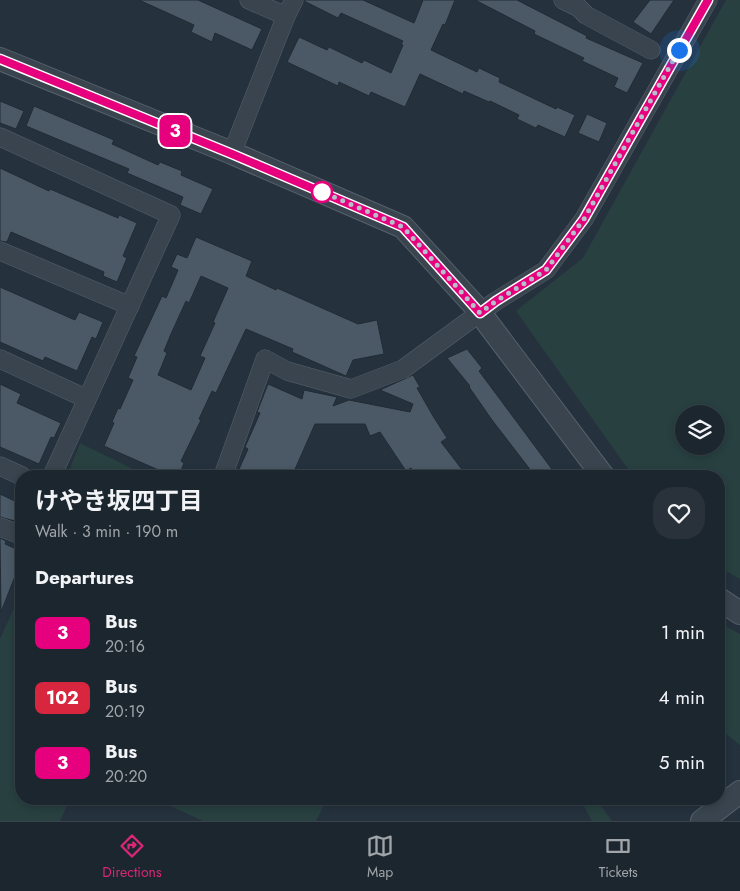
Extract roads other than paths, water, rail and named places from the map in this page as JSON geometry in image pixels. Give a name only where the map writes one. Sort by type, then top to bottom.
[{"type":"street","points":[[249,0],[286,16]]},
{"type":"street","points":[[232,154],[294,0]]},
{"type":"street","points":[[563,0],[579,8],[586,15],[651,50]]},
{"type":"street","points":[[225,470],[265,359],[287,371],[352,389],[403,369],[496,301],[546,270],[584,219],[708,0]]},
{"type":"street","points":[[0,59],[232,154],[403,227],[480,313],[598,470]]},
{"type":"street","points":[[0,137],[171,216],[55,470]]},
{"type":"street","points":[[0,251],[130,306]]},
{"type":"street","points":[[0,359],[87,399]]},
{"type":"street","points":[[0,466],[15,473]]},
{"type":"street","points":[[0,527],[15,533]]},
{"type":"street","points":[[725,603],[740,613]]},
{"type":"street","points":[[725,803],[740,792]]},
{"type":"street","points":[[702,821],[723,805]]}]
